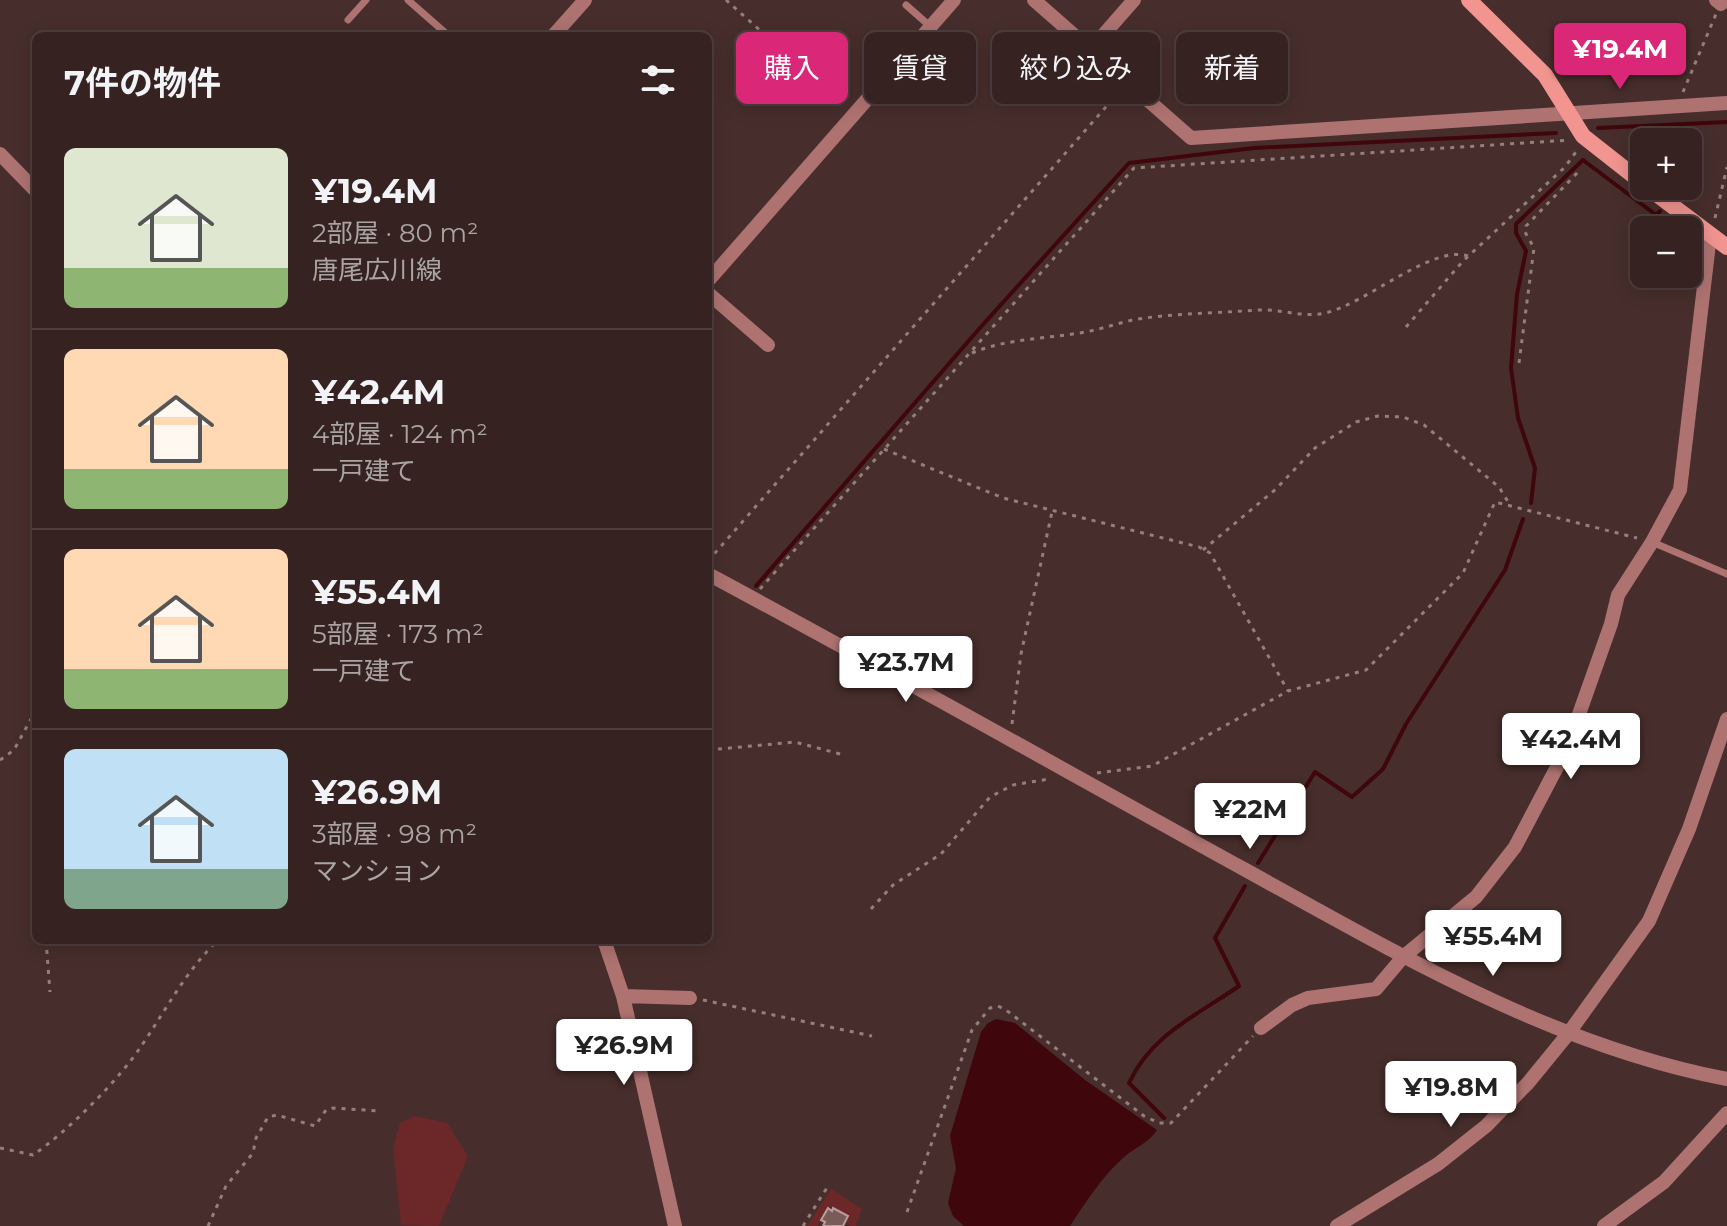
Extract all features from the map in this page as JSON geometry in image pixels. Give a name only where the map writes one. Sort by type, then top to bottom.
[{"type":"main road","points":[[1469,0],[1545,75],[1567,115],[1584,137],[1630,173]]},
{"type":"main road","points":[[1664,200],[1727,247]]},
{"type":"street","points":[[557,32],[585,0]]},
{"type":"street","points":[[712,276],[954,0]]},
{"type":"street","points":[[1034,0],[1071,32]]},
{"type":"street","points":[[1098,32],[1134,0]]},
{"type":"street","points":[[1153,104],[1191,138],[1727,103]]},
{"type":"street","points":[[0,154],[32,187]]},
{"type":"street","points":[[1261,1028],[1292,1005],[1308,998],[1376,989],[1403,957],[1476,897],[1515,847],[1567,748],[1611,624],[1618,595],[1680,490],[1710,235]]},
{"type":"street","points":[[712,296],[768,345]]},
{"type":"street","points":[[712,576],[1403,957],[1568,1034],[1681,1070],[1727,1079]]},
{"type":"street","points":[[1337,1226],[1438,1164],[1486,1126],[1528,1083],[1568,1034],[1649,921],[1689,829],[1725,726]]},
{"type":"street","points":[[605,944],[623,996],[675,1226]]},
{"type":"street","points":[[623,996],[690,998]]},
{"type":"street","points":[[1604,1226],[1664,1182],[1727,1113]]},
{"type":"lane","points":[[348,20],[366,0]]},
{"type":"lane","points":[[412,1],[445,32]]},
{"type":"lane","points":[[906,5],[931,27]]},
{"type":"lane","points":[[1652,542],[1727,574]]},
{"type":"path","points":[[726,0],[855,115]]},
{"type":"path","points":[[1677,106],[1718,2]]},
{"type":"path","points":[[712,556],[1109,104]]},
{"type":"path","points":[[1406,327],[1468,256],[1565,167],[1584,137]]},
{"type":"path","points":[[752,597],[1134,168],[1566,141],[1584,137]]},
{"type":"path","points":[[1565,167],[1574,176]]},
{"type":"path","points":[[1710,235],[1727,167]]},
{"type":"path","points":[[1519,363],[1534,248],[1525,232],[1526,226],[1580,170]]},
{"type":"path","points":[[968,354],[994,344],[1087,332],[1136,319],[1271,310],[1311,316],[1333,312],[1377,291],[1427,260],[1454,254],[1468,256]]},
{"type":"path","points":[[1203,550],[1276,489],[1315,448],[1356,422],[1378,416],[1403,417],[1424,425],[1499,487],[1510,506]]},
{"type":"path","points":[[884,449],[946,472],[981,490],[1210,553],[1288,691]]},
{"type":"path","points":[[871,909],[893,885],[941,854],[990,797],[1013,785],[1071,774],[1152,766],[1288,691],[1366,670],[1463,573],[1495,502],[1652,542]]},
{"type":"path","points":[[1008,739],[1021,654],[1052,512]]},
{"type":"path","points":[[0,760],[14,750],[32,717]]},
{"type":"path","points":[[712,750],[795,742],[844,755]]},
{"type":"path","points":[[46,944],[50,992]]},
{"type":"path","points":[[0,1148],[33,1155],[68,1124],[121,1072],[189,970],[214,944]]},
{"type":"path","points":[[690,998],[872,1036]]},
{"type":"path","points":[[907,1212],[972,1030],[990,1008],[998,1006],[1006,1010],[1144,1116],[1159,1123],[1171,1123],[1261,1028]]},
{"type":"path","points":[[208,1226],[226,1186],[253,1153],[256,1138],[268,1117],[277,1115],[315,1126],[326,1110],[333,1108],[381,1111]]},
{"type":"path","points":[[803,1226],[828,1186]]},
{"type":"shaded area","points":[[996,1019],[1015,1023],[1085,1080],[1157,1130],[1107,1174],[1070,1226],[964,1226],[953,1216],[948,1203],[956,1168],[950,1136],[981,1032]]},
{"type":"shaded area","points":[[415,1116],[447,1123],[468,1156],[439,1226],[401,1225],[393,1149],[400,1123]]},
{"type":"shaded area","points":[[831,1189],[862,1209],[856,1226],[850,1226],[846,1221],[849,1216],[828,1207],[817,1226],[807,1226]]},
{"type":"building","points":[[828,1208],[848,1216],[843,1226],[823,1226],[825,1222],[821,1220]]},
{"type":"waterway","points":[[1598,128],[1727,122]]},
{"type":"waterway","points":[[756,586],[979,329],[1129,163],[1254,148],[1556,133]]},
{"type":"waterway","points":[[1531,503],[1535,468],[1518,418],[1511,368],[1517,294],[1526,251],[1516,233],[1516,224],[1583,160],[1656,215],[1660,211]]},
{"type":"waterway","points":[[1258,863],[1315,772],[1352,797],[1383,769],[1406,724],[1505,570],[1523,519]]},
{"type":"waterway","points":[[1164,1118],[1129,1083],[1150,1051],[1176,1027],[1239,986],[1215,938],[1245,886]]}]
